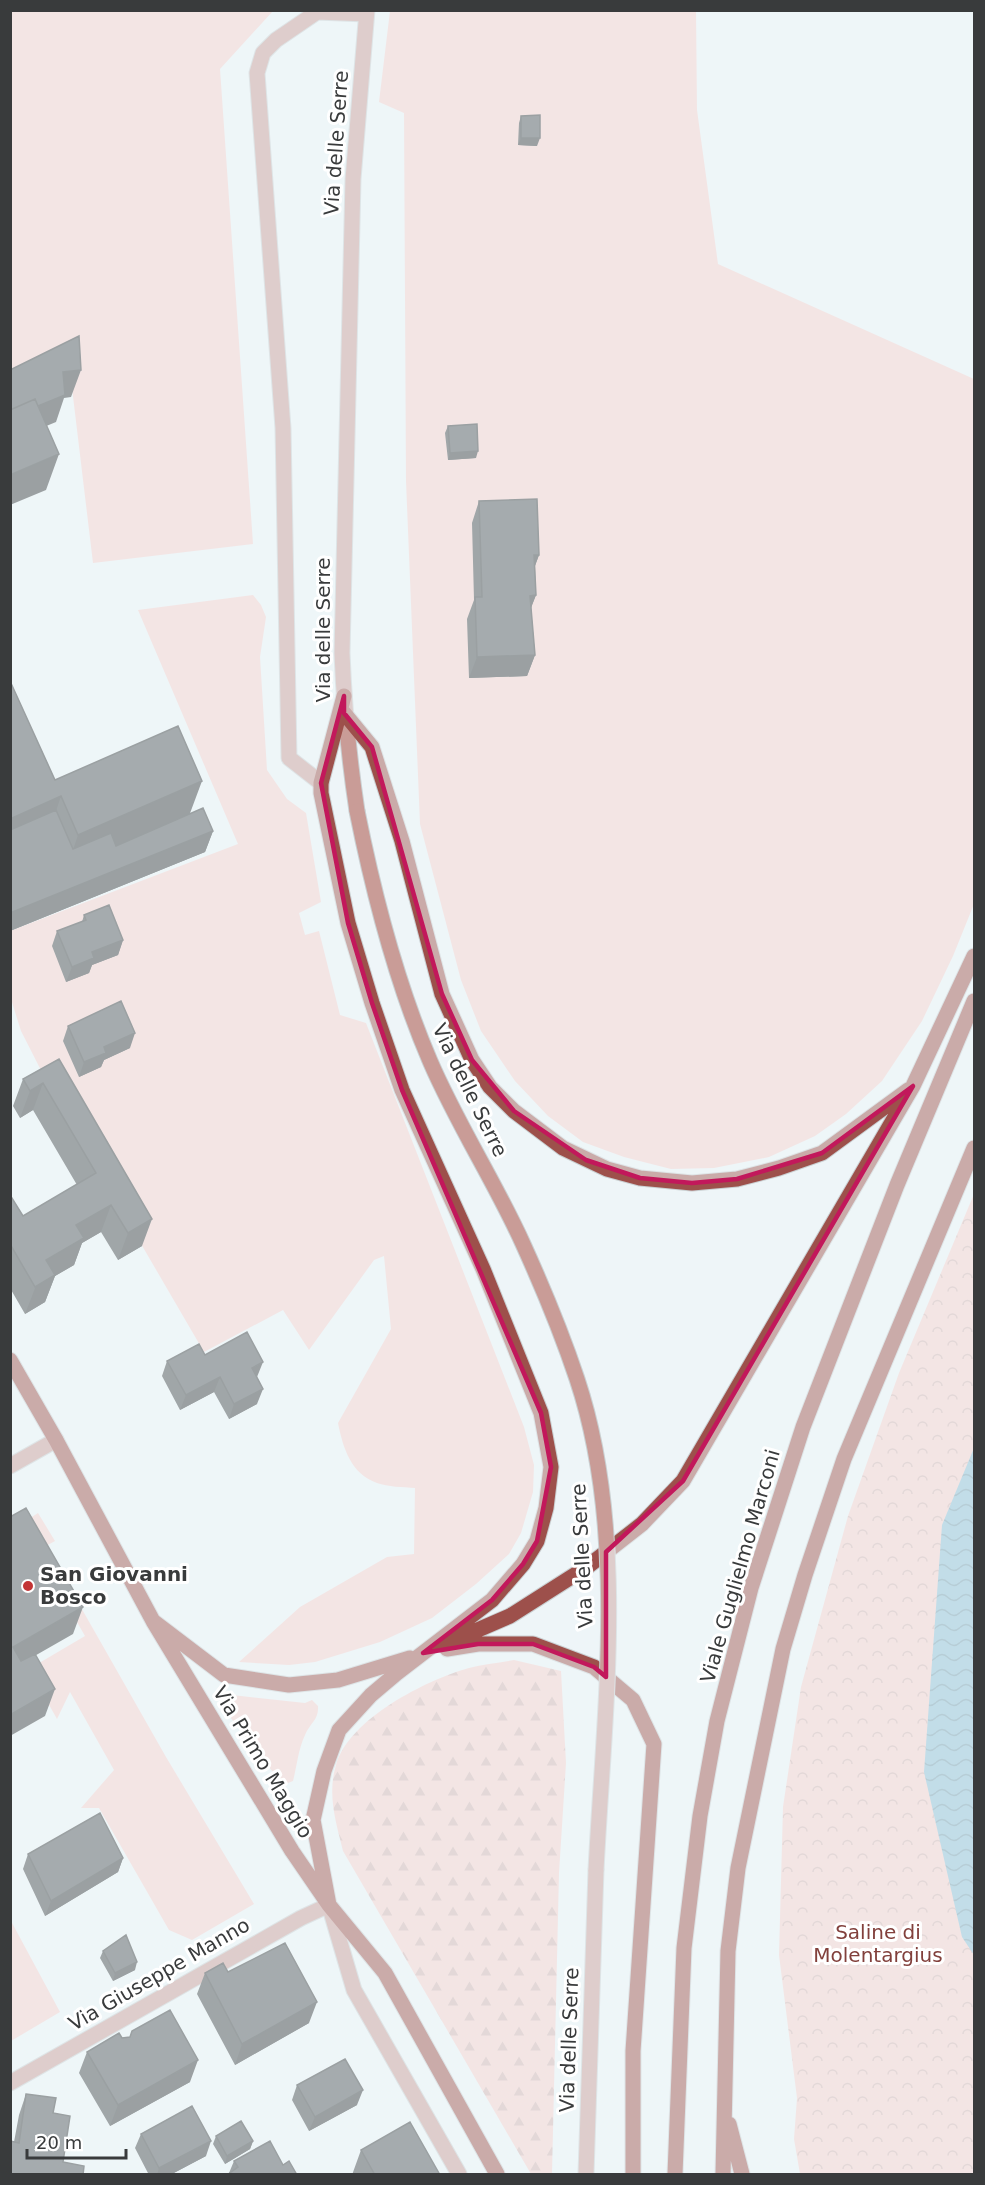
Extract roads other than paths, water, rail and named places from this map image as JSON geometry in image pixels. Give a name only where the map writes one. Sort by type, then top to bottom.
[{"type":"main road","points":[[329,1905],[313,1820],[324,1771],[339,1730],[371,1695],[397,1672],[492,1600],[523,1564],[537,1541],[546,1508],[551,1467],[541,1413],[483,1269],[402,1090],[348,923],[321,793],[321,783],[344,696]]},
{"type":"main road","points":[[344,712],[372,747],[402,841],[442,994],[472,1060],[490,1087],[514,1112],[563,1148],[607,1169],[640,1178],[692,1183],[736,1179],[779,1168],[822,1153],[913,1086]]},
{"type":"main road","points":[[153,1621],[224,1675],[290,1685],[348,1677],[423,1653],[510,1616],[587,1567],[642,1524],[683,1481],[913,1086],[975,956]]},
{"type":"main road","name":"Viale Guglielmo Marconi","points":[[675,2175],[684,1948],[700,1815],[715,1731],[742,1621],[803,1427],[897,1185],[975,1001]]},
{"type":"main road","points":[[723,2175],[728,1951],[738,1868],[783,1649],[844,1459],[975,1148]]},
{"type":"main road","name":"Via Primo Maggio","points":[[10,1360],[56,1440],[153,1621],[292,1851],[329,1905],[385,1972],[497,2175]]},
{"type":"main road","points":[[423,1653],[478,1644],[533,1644],[594,1667],[633,1700],[654,1744],[633,2051],[633,2175]]},
{"type":"main road","points":[[724,2104],[742,2175]]},
{"type":"street","points":[[321,783],[289,758],[282,428],[256,73],[263,53],[276,40],[317,12],[367,12]]},
{"type":"street","name":"Via delle Serre","points":[[367,12],[353,179],[342,641],[344,712],[357,811],[376,894],[412,1018],[432,1065],[524,1245],[577,1380],[596,1454],[606,1544],[608,1628],[596,1870],[586,2175]]},
{"type":"street","points":[[10,1466],[56,1440]]},
{"type":"street","points":[[329,1905],[354,1990],[459,2175]]},
{"type":"street","name":"Via Giuseppe Manno","points":[[10,2083],[292,1923],[329,1905]]},
{"type":"water","points":[[974,1448],[974,1955],[962,1937],[924,1772],[942,1525]]},
{"type":"place","name":"San Giovanni Bosco","points":[[28,1586]]},
{"type":"park label","name":"Saline di Molentargius","points":[[878,1944]]}]
